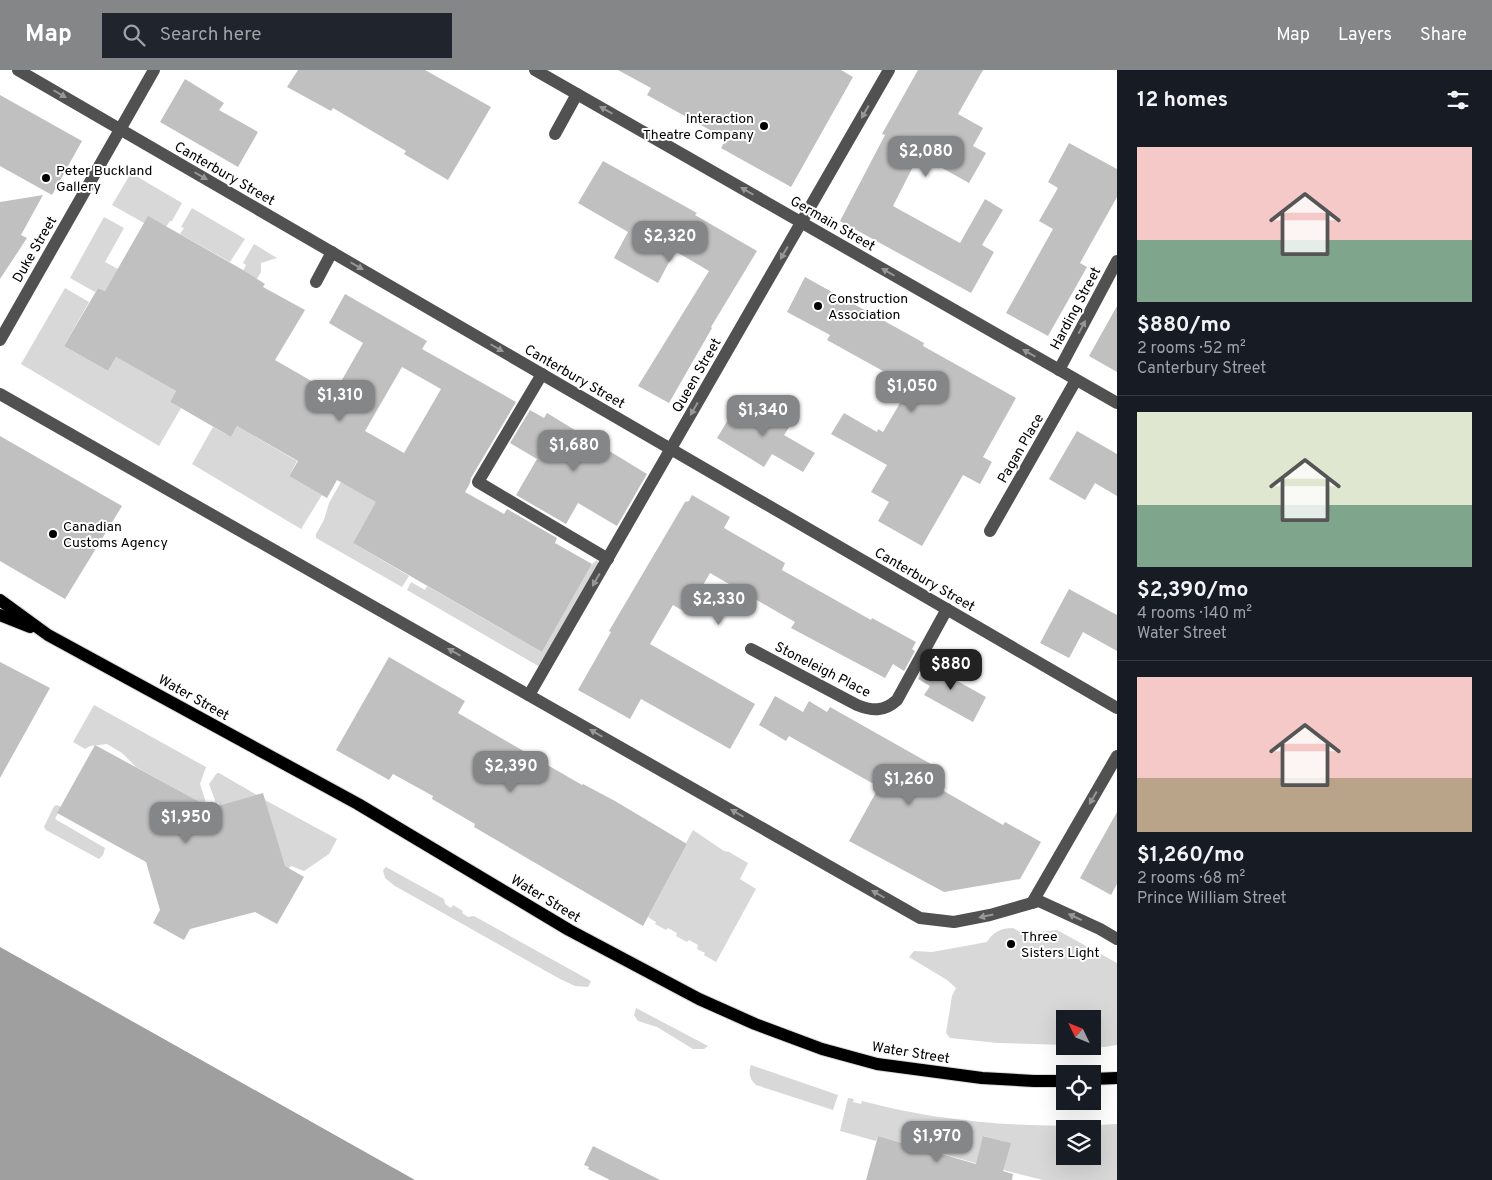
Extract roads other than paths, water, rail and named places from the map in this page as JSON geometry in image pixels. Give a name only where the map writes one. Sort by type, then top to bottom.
[{"type":"main road","name":"Water Street","points":[[0,600],[48,635]]},
{"type":"main road","name":"Water Street","points":[[0,615],[48,635],[358,804],[569,930],[699,999],[754,1024],[822,1049],[877,1064],[982,1078],[1056,1081]]},
{"type":"main road","points":[[1101,1079],[1117,1078]]},
{"type":"street","name":"Canterbury Street","points":[[18,70],[1117,708]]},
{"type":"street","name":"Duke Street","points":[[0,340],[154,70]]},
{"type":"street","name":"Germain Street","points":[[535,70],[1117,403]]},
{"type":"street","name":"Queen Street","points":[[529,695],[889,70]]},
{"type":"street","points":[[555,134],[577,94]]},
{"type":"street","points":[[316,282],[332,252]]},
{"type":"street","name":"Harding Street","points":[[1059,370],[1117,261]]},
{"type":"street","points":[[542,374],[478,482],[608,559]]},
{"type":"street","name":"Pagan Place","points":[[990,531],[1076,380]]},
{"type":"street","points":[[0,394],[920,918],[954,922],[990,916],[1039,901],[1100,929],[1117,939]]},
{"type":"street","name":"Stoneleigh Place","points":[[751,649],[857,705],[870,710],[883,709],[897,700],[946,609]]},
{"type":"street","points":[[1032,903],[1117,756]]},
{"type":"place","name":"Interaction Theatre Company","points":[[764,126]]},
{"type":"place","name":"Peter Buckland Gallery","points":[[46,178]]},
{"type":"place","name":"Construction Association","points":[[818,306]]},
{"type":"place","name":"Canadian Customs Agency","points":[[53,534]]},
{"type":"place","name":"Three Sisters Light","points":[[1011,944]]}]
